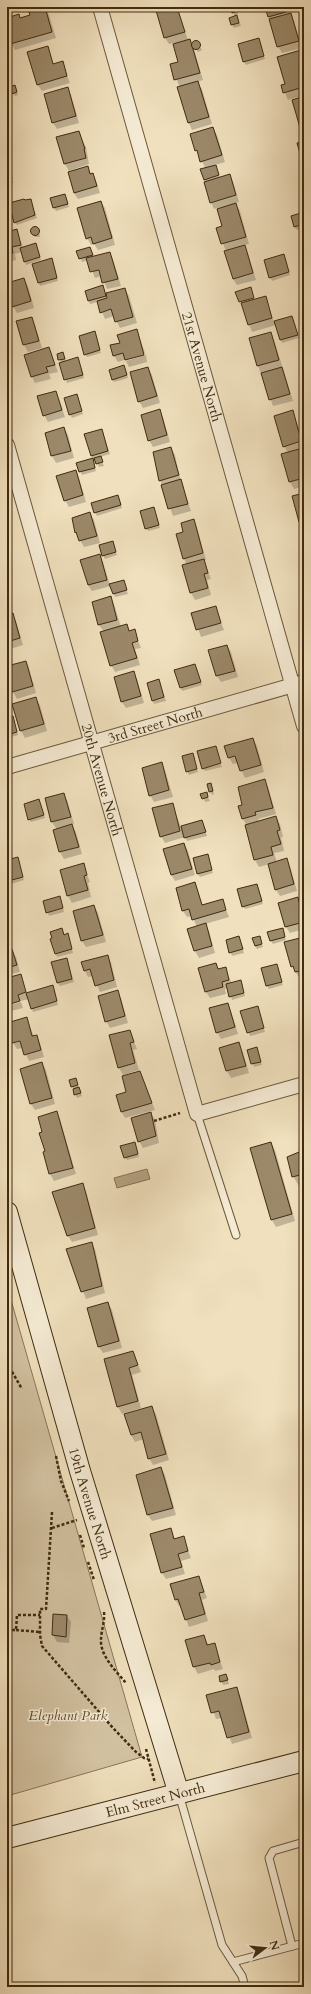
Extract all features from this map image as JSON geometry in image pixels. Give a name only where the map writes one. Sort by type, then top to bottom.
[{"type":"street","name":"21st Avenue North","points":[[100,7],[298,683],[304,726]]},
{"type":"street","name":"20th Avenue North","points":[[7,445],[197,1114]]},
{"type":"street","name":"3rd Street North","points":[[7,768],[298,683]]},
{"type":"street","points":[[197,1114],[304,1084]]},
{"type":"street","name":"19th Avenue North","points":[[7,1212],[80,1472],[179,1794]]},
{"type":"street","name":"Elm Street North","points":[[7,1838],[304,1761]]},
{"type":"lane","points":[[197,1114],[236,1235]]},
{"type":"lane","points":[[179,1794],[222,1946],[242,1976],[245,1987]]},
{"type":"lane","points":[[292,1946],[269,1858],[273,1851],[304,1842]]},
{"type":"lane","points":[[233,1962],[304,1943]]},
{"type":"path","points":[[154,1121],[180,1113]]},
{"type":"path","points":[[7,1363],[22,1389]]},
{"type":"path","points":[[52,1512],[46,1609],[40,1609],[40,1632],[42,1646],[48,1655],[136,1752],[148,1760]]},
{"type":"path","points":[[52,1528],[77,1520]]},
{"type":"path","points":[[16,1630],[17,1614],[40,1615]]},
{"type":"path","points":[[7,1630],[40,1632]]},
{"type":"green space","name":"Elephant Park","points":[[7,1286],[142,1757],[7,1796]]},
{"type":"shaded area","points":[[147,1169],[150,1179],[117,1188],[114,1178]]},
{"type":"building","points":[[45,7],[52,32],[10,44],[7,32],[9,30],[7,18],[19,14],[20,18],[30,15],[29,12]]},
{"type":"building","points":[[155,7],[177,7],[185,32],[164,38]]},
{"type":"building","points":[[230,7],[236,7],[237,11],[232,13]]},
{"type":"building","points":[[265,7],[285,7],[286,12],[268,17]]},
{"type":"building","points":[[291,13],[299,41],[277,47],[269,19]]},
{"type":"building","points":[[237,15],[239,23],[231,25],[229,18]]},
{"type":"building","points":[[259,38],[264,56],[243,62],[238,44]]},
{"type":"building","points":[[190,39],[200,73],[174,80],[170,64],[178,62],[173,44]]},
{"type":"building","points":[[194,41],[198,41],[200,45],[198,49],[194,49],[192,47],[192,43]]},
{"type":"building","points":[[48,46],[53,64],[63,61],[67,76],[37,85],[27,52]]},
{"type":"building","points":[[301,50],[304,60],[304,87],[283,93],[281,85],[285,84],[277,57]]},
{"type":"building","points":[[198,81],[209,117],[188,123],[177,87]]},
{"type":"building","points":[[15,85],[17,92],[12,94],[10,87]]},
{"type":"building","points":[[68,87],[76,116],[52,123],[44,94]]},
{"type":"building","points":[[304,96],[304,130],[301,131],[292,100]]},
{"type":"building","points":[[213,127],[222,155],[200,162],[197,150],[195,151],[190,134]]},
{"type":"building","points":[[79,131],[85,149],[86,158],[64,164],[56,137]]},
{"type":"building","points":[[304,141],[304,167],[297,143]]},
{"type":"building","points":[[216,165],[219,175],[204,180],[200,169]]},
{"type":"building","points":[[88,166],[90,174],[93,173],[97,186],[74,193],[68,172]]},
{"type":"building","points":[[9,169],[12,179],[7,181],[7,170]]},
{"type":"building","points":[[230,174],[236,195],[210,203],[204,182]]},
{"type":"building","points":[[65,194],[68,204],[53,208],[50,198]]},
{"type":"building","points":[[24,199],[31,199],[35,215],[14,223],[9,203]]},
{"type":"building","points":[[101,201],[112,238],[93,244],[91,237],[86,239],[77,208]]},
{"type":"building","points":[[236,203],[246,237],[221,244],[216,228],[222,226],[217,209]]},
{"type":"building","points":[[304,212],[304,224],[294,227],[291,216]]},
{"type":"building","points":[[35,226],[40,231],[35,236],[30,231]]},
{"type":"building","points":[[17,229],[21,245],[12,247],[13,253],[7,255],[7,232]]},
{"type":"building","points":[[36,243],[40,257],[24,262],[20,248]]},
{"type":"building","points":[[245,245],[253,273],[233,279],[224,251]]},
{"type":"building","points":[[90,247],[93,255],[79,259],[76,251]]},
{"type":"building","points":[[110,252],[118,279],[102,283],[99,270],[90,272],[86,258]]},
{"type":"building","points":[[284,254],[289,272],[269,278],[264,260]]},
{"type":"building","points":[[52,258],[57,278],[38,283],[32,264]]},
{"type":"building","points":[[24,278],[31,301],[12,307],[7,294],[7,283]]},
{"type":"building","points":[[103,285],[106,296],[88,301],[85,291]]},
{"type":"building","points":[[251,287],[254,298],[239,302],[235,292]]},
{"type":"building","points":[[125,288],[133,317],[115,322],[111,309],[100,313],[97,301],[107,298],[106,293]]},
{"type":"building","points":[[266,296],[272,318],[248,325],[241,303]]},
{"type":"building","points":[[292,316],[298,335],[280,340],[274,321]]},
{"type":"building","points":[[32,317],[39,341],[23,345],[16,321]]},
{"type":"building","points":[[137,329],[144,355],[125,360],[123,353],[113,356],[110,345],[120,343],[117,335]]},
{"type":"building","points":[[95,331],[100,350],[84,355],[79,336]]},
{"type":"building","points":[[271,332],[279,360],[257,366],[249,338]]},
{"type":"building","points":[[49,347],[55,365],[46,367],[48,372],[31,377],[24,355]]},
{"type":"building","points":[[63,352],[65,359],[58,360],[57,354]]},
{"type":"building","points":[[78,357],[83,375],[64,380],[59,363]]},
{"type":"building","points":[[124,365],[127,375],[112,380],[109,370]]},
{"type":"building","points":[[148,367],[157,396],[138,402],[130,372]]},
{"type":"building","points":[[282,367],[290,394],[269,400],[261,373]]},
{"type":"building","points":[[56,391],[62,410],[43,416],[37,396]]},
{"type":"building","points":[[77,394],[82,411],[69,415],[64,398]]},
{"type":"building","points":[[160,409],[167,435],[148,441],[141,415]]},
{"type":"building","points":[[293,410],[299,433],[304,431],[304,440],[283,447],[274,416]]},
{"type":"building","points":[[64,427],[71,451],[51,456],[45,433]]},
{"type":"building","points":[[102,429],[108,451],[91,456],[84,434]]},
{"type":"building","points":[[171,447],[179,475],[159,481],[153,452]]},
{"type":"building","points":[[303,448],[304,478],[289,482],[281,454]]},
{"type":"building","points":[[101,456],[103,462],[96,464],[94,458]]},
{"type":"building","points":[[93,458],[95,468],[79,472],[76,463]]},
{"type":"building","points":[[76,470],[83,495],[64,501],[56,476]]},
{"type":"building","points":[[181,479],[188,504],[168,509],[161,485]]},
{"type":"building","points":[[304,493],[304,521],[299,522],[292,496]]},
{"type":"building","points":[[118,495],[121,505],[94,513],[91,503]]},
{"type":"building","points":[[154,507],[159,525],[145,529],[140,511]]},
{"type":"building","points":[[90,512],[97,536],[79,541],[76,532],[75,533],[72,518]]},
{"type":"building","points":[[194,519],[203,553],[183,559],[176,534],[183,532],[181,523]]},
{"type":"building","points":[[113,541],[116,552],[102,556],[99,545]]},
{"type":"building","points":[[100,554],[107,580],[88,585],[80,560]]},
{"type":"building","points":[[204,559],[208,573],[204,574],[208,588],[190,593],[182,565]]},
{"type":"building","points":[[124,580],[127,590],[113,594],[109,584]]},
{"type":"building","points":[[111,596],[117,620],[98,625],[92,602]]},
{"type":"building","points":[[216,606],[221,623],[196,630],[191,613]]},
{"type":"building","points":[[13,613],[20,638],[7,642],[7,614]]},
{"type":"building","points":[[127,624],[129,631],[135,629],[138,641],[132,643],[137,658],[110,666],[100,632]]},
{"type":"building","points":[[227,645],[235,671],[216,676],[208,650]]},
{"type":"building","points":[[26,661],[33,686],[12,692],[7,676],[7,666]]},
{"type":"building","points":[[195,664],[201,682],[180,688],[174,670]]},
{"type":"building","points":[[134,671],[141,696],[121,702],[114,677]]},
{"type":"building","points":[[159,679],[164,697],[152,701],[147,683]]},
{"type":"building","points":[[36,697],[44,724],[20,731],[12,704]]},
{"type":"building","points":[[13,716],[17,732],[7,735],[7,717]]},
{"type":"building","points":[[253,738],[261,765],[240,771],[235,756],[228,758],[224,746]]},
{"type":"building","points":[[216,746],[221,763],[202,769],[197,751]]},
{"type":"building","points":[[193,753],[197,769],[186,772],[182,756]]},
{"type":"building","points":[[162,762],[169,790],[149,796],[142,768]]},
{"type":"building","points":[[265,779],[273,808],[255,812],[256,815],[242,819],[238,806],[242,805],[238,787]]},
{"type":"building","points":[[211,783],[213,791],[209,792],[207,784]]},
{"type":"building","points":[[207,792],[208,797],[202,799],[200,794]]},
{"type":"building","points":[[64,793],[71,817],[51,822],[45,798]]},
{"type":"building","points":[[39,799],[44,815],[28,820],[24,804]]},
{"type":"building","points":[[173,803],[180,831],[160,837],[152,808]]},
{"type":"building","points":[[276,816],[280,830],[277,831],[281,844],[271,847],[273,855],[254,860],[245,825]]},
{"type":"building","points":[[202,820],[206,832],[184,838],[181,826]]},
{"type":"building","points":[[72,824],[79,847],[59,852],[53,830]]},
{"type":"building","points":[[184,843],[192,869],[171,875],[163,849]]},
{"type":"building","points":[[208,854],[212,870],[197,874],[193,858]]},
{"type":"building","points":[[18,857],[23,877],[8,881],[7,860]]},
{"type":"building","points":[[287,858],[294,884],[275,890],[268,864]]},
{"type":"building","points":[[84,863],[87,875],[84,876],[88,890],[67,896],[60,870]]},
{"type":"building","points":[[195,882],[202,905],[223,899],[226,910],[192,920],[189,909],[182,911],[176,888]]},
{"type":"building","points":[[257,884],[262,901],[242,907],[237,889]]},
{"type":"building","points":[[60,896],[63,908],[46,913],[43,901]]},
{"type":"building","points":[[298,897],[304,922],[285,927],[278,903]]},
{"type":"building","points":[[94,905],[103,935],[81,941],[73,911]]},
{"type":"building","points":[[206,923],[212,946],[194,951],[187,929]]},
{"type":"building","points":[[62,928],[64,935],[68,933],[72,949],[55,954],[50,939],[52,938],[50,932]]},
{"type":"building","points":[[283,928],[285,937],[270,941],[267,932]]},
{"type":"building","points":[[239,936],[243,949],[229,953],[226,940]]},
{"type":"building","points":[[260,936],[262,944],[255,946],[252,938]]},
{"type":"building","points":[[304,937],[304,970],[295,972],[293,966],[291,967],[284,942]]},
{"type":"building","points":[[12,949],[17,965],[7,968],[7,950]]},
{"type":"building","points":[[108,955],[114,980],[95,986],[90,969],[84,971],[81,962]]},
{"type":"building","points":[[67,958],[72,979],[57,983],[51,962]]},
{"type":"building","points":[[216,963],[218,969],[226,967],[229,980],[222,982],[223,987],[205,992],[198,968]]},
{"type":"building","points":[[277,964],[282,982],[266,986],[261,968]]},
{"type":"building","points":[[21,974],[26,992],[18,995],[20,1001],[7,1005],[7,978]]},
{"type":"building","points":[[241,980],[244,993],[229,997],[226,984]]},
{"type":"building","points":[[304,980],[304,991],[301,981]]},
{"type":"building","points":[[53,985],[57,1001],[31,1009],[26,993]]},
{"type":"building","points":[[118,990],[125,1016],[105,1022],[98,996]]},
{"type":"building","points":[[228,1003],[235,1027],[216,1033],[209,1008]]},
{"type":"building","points":[[258,1006],[264,1028],[247,1033],[240,1011]]},
{"type":"building","points":[[27,1017],[32,1036],[37,1035],[41,1050],[24,1055],[20,1041],[12,1043],[7,1023]]},
{"type":"building","points":[[130,1030],[134,1042],[130,1043],[135,1063],[118,1068],[109,1035]]},
{"type":"building","points":[[239,1042],[246,1066],[226,1071],[219,1048]]},
{"type":"building","points":[[257,1047],[261,1062],[251,1064],[247,1050]]},
{"type":"building","points":[[42,1062],[52,1098],[30,1104],[20,1069]]},
{"type":"building","points":[[140,1071],[152,1103],[121,1112],[116,1095],[126,1092],[122,1076]]},
{"type":"building","points":[[76,1078],[78,1085],[71,1087],[69,1080]]},
{"type":"building","points":[[79,1087],[81,1093],[74,1095],[73,1089]]},
{"type":"building","points":[[57,1111],[73,1168],[49,1174],[43,1152],[45,1151],[39,1133],[42,1132],[38,1117]]},
{"type":"building","points":[[151,1112],[156,1136],[138,1142],[131,1118]]},
{"type":"building","points":[[135,1142],[138,1154],[124,1158],[120,1146]]},
{"type":"building","points":[[271,1142],[292,1214],[271,1220],[250,1148]]},
{"type":"building","points":[[304,1150],[304,1174],[292,1177],[287,1157]]},
{"type":"building","points":[[83,1183],[95,1228],[67,1236],[52,1192]]},
{"type":"building","points":[[92,1242],[102,1286],[81,1292],[66,1249]]},
{"type":"building","points":[[108,1302],[119,1341],[98,1347],[87,1308]]},
{"type":"building","points":[[133,1351],[138,1365],[129,1368],[138,1401],[117,1407],[104,1359]]},
{"type":"building","points":[[152,1406],[166,1454],[148,1459],[141,1432],[131,1435],[124,1414]]},
{"type":"building","points":[[161,1467],[173,1508],[147,1515],[136,1475]]},
{"type":"building","points":[[171,1528],[174,1539],[184,1536],[188,1551],[178,1554],[182,1567],[161,1573],[150,1534]]},
{"type":"building","points":[[199,1576],[204,1592],[199,1593],[205,1614],[185,1620],[178,1599],[175,1600],[170,1584]]},
{"type":"building","points":[[53,1614],[67,1615],[66,1637],[52,1635]]},
{"type":"building","points":[[204,1635],[207,1645],[215,1643],[220,1662],[211,1665],[210,1663],[193,1667],[185,1640]]},
{"type":"building","points":[[226,1674],[228,1680],[220,1682],[219,1676]]},
{"type":"building","points":[[237,1687],[249,1732],[227,1738],[219,1711],[211,1713],[206,1695]]}]
